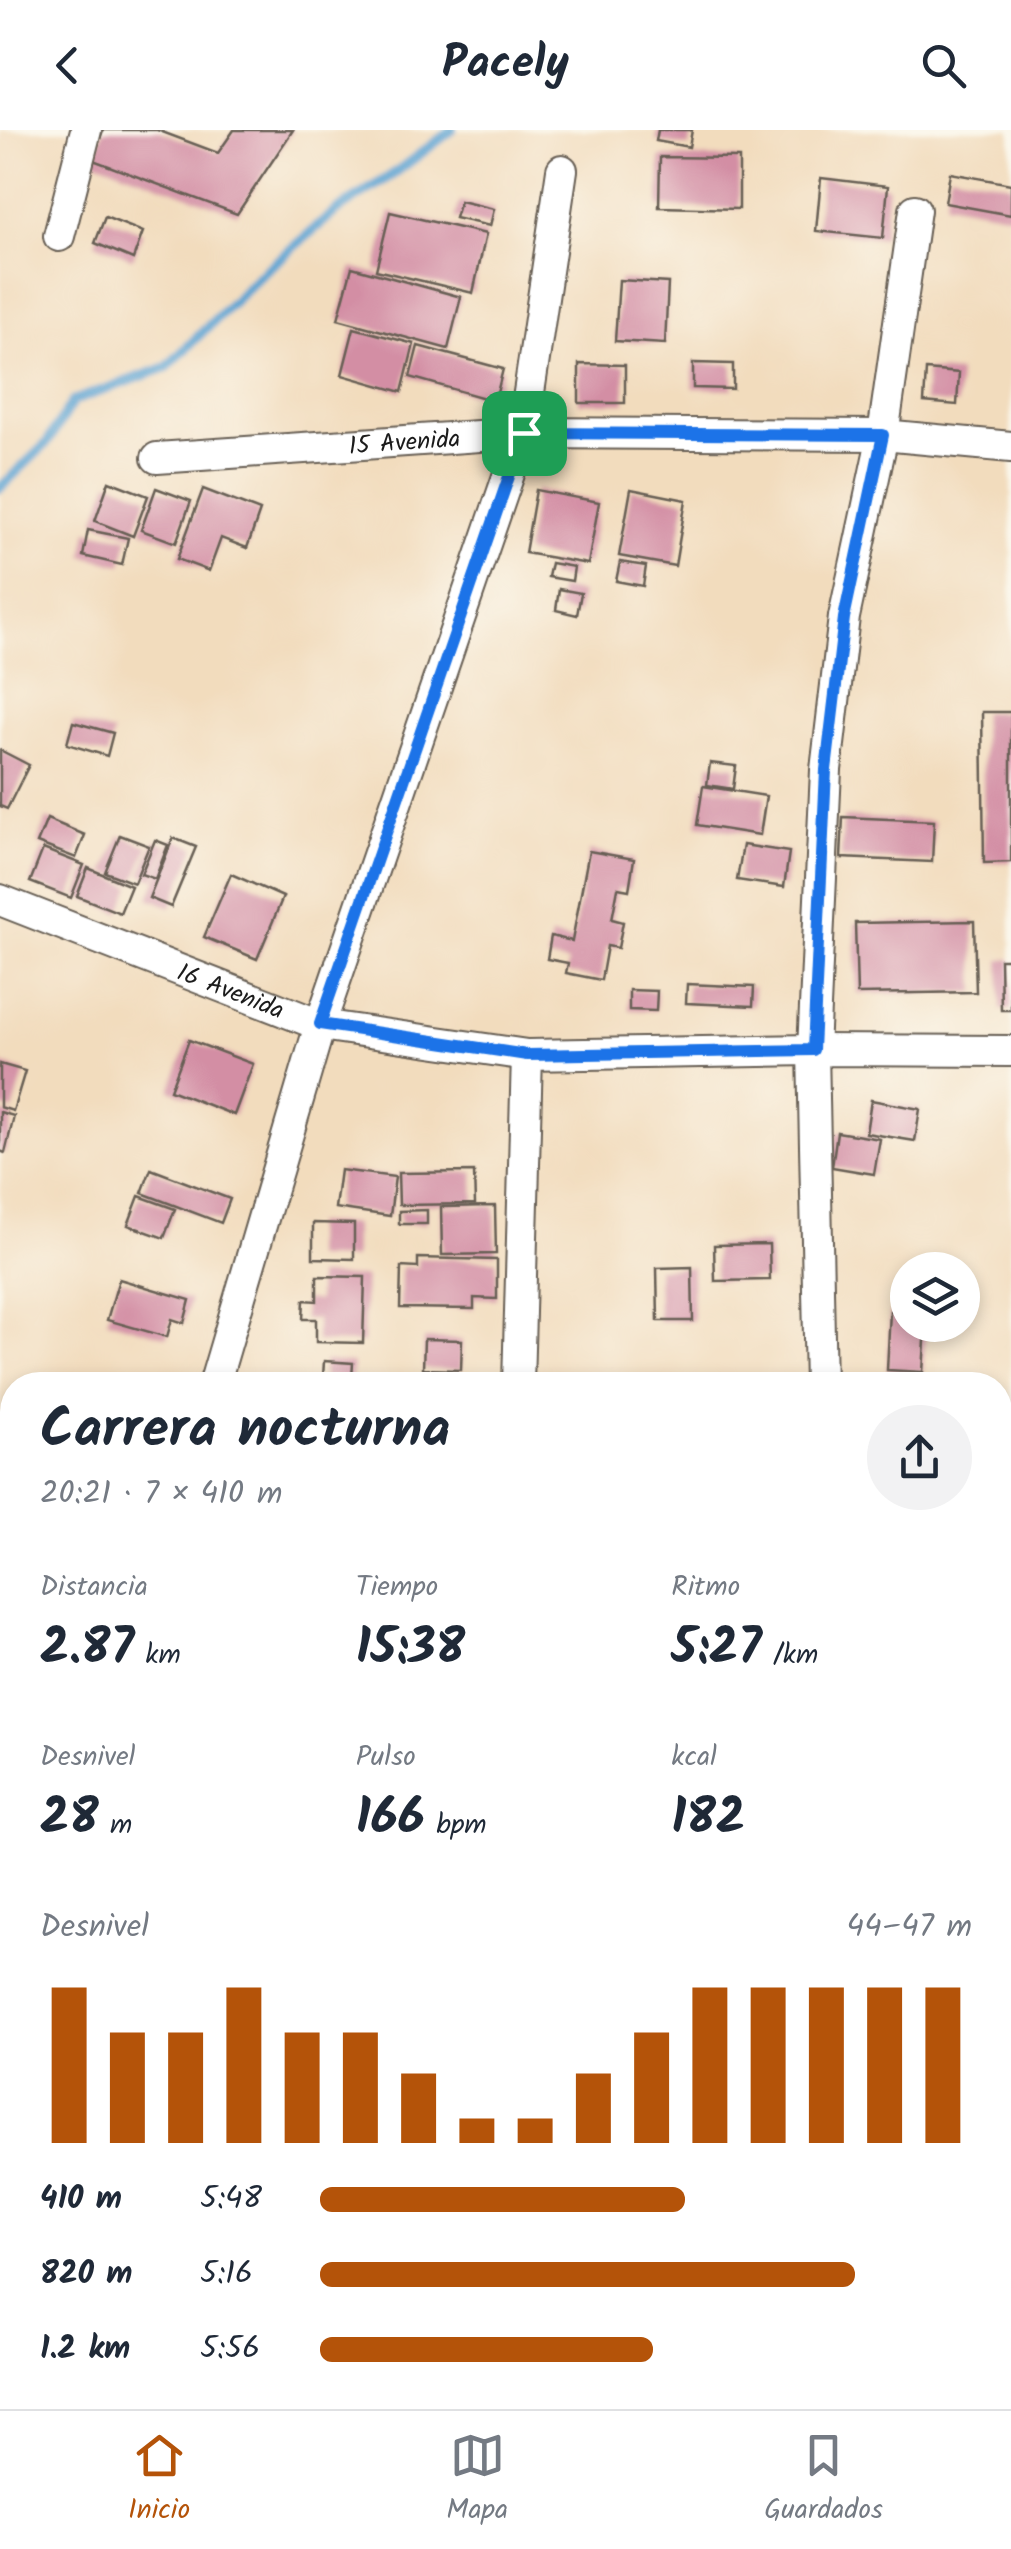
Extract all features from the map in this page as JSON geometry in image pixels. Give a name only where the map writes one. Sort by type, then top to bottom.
[{"type":"street","points":[[59,236],[86,130]]},
{"type":"street","points":[[218,1372],[320,1024],[524,433],[562,170]]},
{"type":"street","points":[[820,1372],[813,1050],[826,770],[844,618],[883,435],[914,210]]},
{"type":"street","name":"15 Avenida","points":[[157,458],[524,433],[883,435],[1011,447]]},
{"type":"street","name":"16 Avenida","points":[[0,900],[320,1024],[527,1055],[813,1050],[1011,1052]]},
{"type":"street","points":[[518,1372],[527,1055]]},
{"type":"building","points":[[103,130],[157,130],[218,153],[234,130],[293,130],[237,214],[93,160]]},
{"type":"building","points":[[658,130],[692,130],[689,147],[656,141]]},
{"type":"building","points":[[660,157],[739,158],[739,209],[659,207]]},
{"type":"building","points":[[950,173],[1011,184],[1011,215],[945,203]]},
{"type":"building","points":[[821,178],[888,186],[883,238],[816,231]]},
{"type":"building","points":[[460,201],[494,209],[490,226],[455,218]]},
{"type":"building","points":[[390,212],[486,234],[473,293],[376,270]]},
{"type":"building","points":[[105,217],[143,232],[133,259],[95,243]]},
{"type":"building","points":[[352,267],[461,297],[448,349],[338,319]]},
{"type":"building","points":[[619,280],[668,283],[665,344],[615,341]]},
{"type":"building","points":[[354,328],[414,344],[402,392],[342,375]]},
{"type":"building","points":[[418,346],[503,369],[495,401],[410,377]]},
{"type":"building","points":[[693,363],[733,364],[733,389],[693,388]]},
{"type":"building","points":[[579,364],[625,365],[625,403],[579,403]]},
{"type":"building","points":[[926,370],[959,373],[957,405],[924,402]]},
{"type":"building","points":[[109,481],[148,496],[133,536],[95,521]]},
{"type":"building","points":[[156,488],[191,501],[176,543],[141,530]]},
{"type":"building","points":[[203,489],[260,511],[247,548],[221,538],[209,571],[177,559]]},
{"type":"building","points":[[631,489],[686,500],[675,566],[619,556]]},
{"type":"building","points":[[536,490],[599,502],[588,564],[525,553]]},
{"type":"building","points":[[88,530],[128,538],[122,565],[83,556]]},
{"type":"building","points":[[620,562],[646,566],[643,586],[616,581]]},
{"type":"building","points":[[551,563],[574,567],[572,581],[548,577]]},
{"type":"building","points":[[559,589],[581,593],[577,615],[556,610]]},
{"type":"building","points":[[982,712],[1011,712],[1011,862],[984,863]]},
{"type":"building","points":[[73,722],[113,733],[107,756],[67,744]]},
{"type":"building","points":[[0,750],[29,765],[7,809],[0,806]]},
{"type":"building","points":[[710,763],[736,766],[733,789],[707,785]]},
{"type":"building","points":[[703,786],[766,796],[760,835],[697,825]]},
{"type":"building","points":[[843,817],[934,821],[932,862],[841,858]]},
{"type":"building","points":[[47,819],[85,835],[76,858],[37,843]]},
{"type":"building","points":[[120,835],[149,846],[134,883],[105,872]]},
{"type":"building","points":[[173,838],[196,847],[171,907],[149,898]]},
{"type":"building","points":[[155,840],[168,845],[155,879],[141,874]]},
{"type":"building","points":[[743,845],[789,852],[784,887],[737,880]]},
{"type":"building","points":[[43,849],[84,865],[71,898],[30,882]]},
{"type":"building","points":[[589,851],[634,859],[629,890],[618,888],[612,919],[623,922],[618,948],[607,946],[601,980],[566,973],[568,963],[547,959],[551,936],[572,941]]},
{"type":"building","points":[[88,868],[131,886],[120,913],[77,896]]},
{"type":"building","points":[[231,874],[283,897],[257,959],[204,937]]},
{"type":"building","points":[[974,921],[976,992],[857,994],[855,923]]},
{"type":"building","points":[[1000,959],[1011,959],[1011,1010],[1001,1010]]},
{"type":"building","points":[[687,984],[754,987],[753,1006],[686,1003]]},
{"type":"building","points":[[629,990],[657,991],[656,1011],[629,1010]]},
{"type":"building","points":[[189,1040],[253,1064],[234,1115],[170,1090]]},
{"type":"building","points":[[0,1064],[25,1071],[13,1111],[0,1107]]},
{"type":"building","points":[[871,1100],[920,1109],[915,1141],[866,1133]]},
{"type":"building","points":[[0,1112],[14,1116],[5,1153],[0,1151]]},
{"type":"building","points":[[837,1132],[880,1139],[874,1174],[832,1167]]},
{"type":"building","points":[[151,1169],[230,1199],[221,1223],[142,1193]]},
{"type":"building","points":[[340,1170],[395,1177],[390,1216],[335,1208]]},
{"type":"building","points":[[474,1172],[475,1204],[399,1205],[398,1173]]},
{"type":"building","points":[[139,1196],[175,1209],[164,1238],[128,1225]]},
{"type":"building","points":[[495,1206],[496,1254],[442,1255],[441,1207]]},
{"type":"building","points":[[427,1210],[427,1224],[399,1224],[399,1211]]},
{"type":"building","points":[[313,1223],[354,1224],[354,1259],[313,1258]]},
{"type":"building","points":[[769,1244],[770,1280],[715,1281],[714,1245]]},
{"type":"building","points":[[418,1258],[497,1260],[497,1299],[474,1298],[474,1309],[400,1308],[401,1267],[418,1268]]},
{"type":"building","points":[[692,1267],[693,1321],[658,1321],[657,1268]]},
{"type":"building","points":[[317,1276],[365,1277],[363,1343],[316,1342],[316,1319],[303,1319],[304,1300],[317,1301]]},
{"type":"building","points":[[119,1279],[190,1300],[184,1323],[172,1319],[167,1337],[107,1320]]},
{"type":"building","points":[[890,1311],[890,1342],[925,1342],[923,1372],[887,1370]]},
{"type":"building","points":[[424,1339],[462,1340],[461,1370],[423,1369]]},
{"type":"building","points":[[324,1361],[353,1363],[352,1372],[323,1372]]},
{"type":"waterway","points":[[0,488],[47,443],[73,401],[167,367],[260,275],[336,211],[452,130]]},
{"type":"route","points":[[524,433],[883,435],[844,618],[826,770],[813,1050],[527,1055],[320,1024],[524,433]]}]
